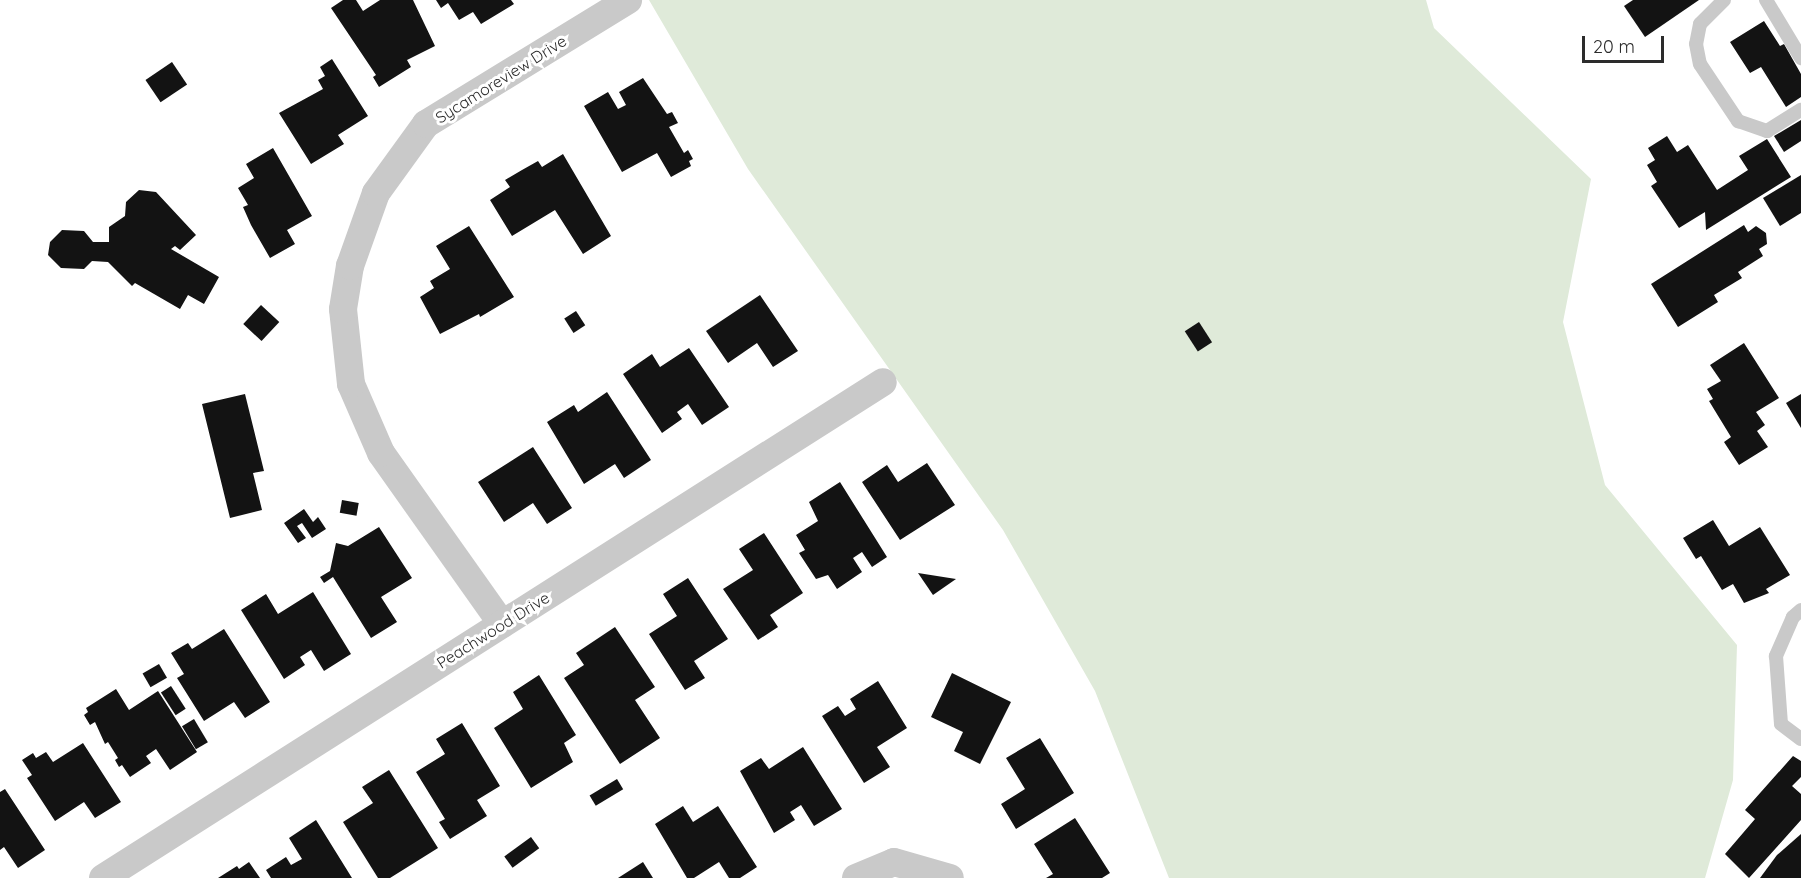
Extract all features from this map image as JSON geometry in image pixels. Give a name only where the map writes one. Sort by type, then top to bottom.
[{"type":"street","name":"Sycamoreview Drive","points":[[502,624],[381,453],[351,384],[343,309],[350,266],[376,193],[426,124],[628,0]]},
{"type":"street","name":"Peachwood Drive","points":[[103,878],[883,382]]},
{"type":"street","points":[[856,878],[894,862],[950,878]]},
{"type":"lane","points":[[1724,0],[1700,24],[1696,45],[1700,64],[1738,121],[1767,131],[1801,110]]},
{"type":"lane","points":[[1766,0],[1801,58]]},
{"type":"lane","points":[[1801,610],[1792,617],[1776,656],[1781,724],[1801,739]]},
{"type":"green space","points":[[649,0],[1426,0],[1434,28],[1591,179],[1563,322],[1605,485],[1737,645],[1733,780],[1705,878],[1169,878],[1095,691],[1003,530],[748,169]]},
{"type":"building","points":[[343,0],[356,0],[363,11],[380,0],[413,0],[435,46],[407,60],[411,67],[379,87],[373,77],[376,75],[331,8]]},
{"type":"building","points":[[436,0],[511,0],[514,4],[481,24],[473,12],[459,20],[448,3],[441,8]]},
{"type":"building","points":[[1633,0],[1699,0],[1645,37],[1624,6]]},
{"type":"building","points":[[1764,21],[1780,46],[1784,44],[1801,74],[1801,97],[1786,107],[1761,67],[1750,73],[1730,42]]},
{"type":"building","points":[[332,59],[368,116],[338,135],[344,144],[311,164],[279,113],[323,89],[318,80],[325,76],[320,67]]},
{"type":"building","points":[[172,62],[187,84],[161,102],[145,80]]},
{"type":"building","points":[[643,78],[667,114],[672,112],[678,123],[669,127],[684,153],[688,150],[693,159],[689,161],[691,166],[671,177],[657,153],[622,172],[584,106],[608,92],[618,109],[626,105],[619,92]]},
{"type":"building","points":[[1801,120],[1801,141],[1784,152],[1774,136]]},
{"type":"building","points":[[1667,136],[1677,152],[1688,145],[1717,190],[1748,170],[1739,156],[1767,139],[1791,177],[1706,230],[1705,212],[1679,228],[1651,186],[1657,182],[1647,165],[1655,160],[1648,148]]},
{"type":"building","points":[[273,148],[312,216],[287,230],[295,244],[270,258],[251,225],[243,207],[248,205],[238,188],[254,178],[246,164]]},
{"type":"building","points":[[563,154],[611,236],[583,254],[555,210],[512,236],[490,200],[510,187],[505,180],[538,161],[542,167]]},
{"type":"building","points":[[1801,175],[1801,213],[1780,226],[1763,198]]},
{"type":"building","points":[[139,190],[156,192],[196,235],[180,250],[175,246],[171,249],[219,277],[204,304],[188,295],[180,309],[135,283],[132,286],[108,262],[92,261],[84,269],[61,268],[48,255],[50,242],[62,230],[84,231],[93,242],[109,242],[109,227],[125,216],[126,202]]},
{"type":"building","points":[[1744,225],[1748,232],[1756,226],[1766,233],[1767,244],[1759,249],[1763,256],[1738,272],[1742,278],[1714,295],[1718,302],[1678,327],[1651,284]]},
{"type":"building","points":[[469,226],[514,297],[480,317],[479,314],[440,334],[420,297],[434,288],[430,281],[450,269],[436,246]]},
{"type":"building","points":[[760,295],[798,351],[773,367],[757,343],[728,363],[706,331]]},
{"type":"building","points":[[261,305],[279,322],[262,341],[243,324]]},
{"type":"building","points":[[576,311],[585,325],[574,333],[564,319]]},
{"type":"building","points":[[1199,322],[1212,342],[1198,351],[1185,331]]},
{"type":"building","points":[[1744,343],[1779,398],[1756,412],[1765,425],[1757,431],[1768,447],[1739,465],[1724,442],[1731,437],[1709,401],[1713,399],[1707,389],[1721,381],[1710,365]]},
{"type":"building","points":[[689,348],[729,407],[702,425],[688,404],[677,412],[682,419],[662,433],[623,374],[652,354],[660,367]]},
{"type":"building","points":[[607,392],[651,460],[624,478],[615,464],[584,484],[547,422],[574,405],[578,412]]},
{"type":"building","points":[[245,394],[264,471],[253,473],[262,510],[230,518],[202,404]]},
{"type":"building","points":[[1801,394],[1801,428],[1786,403]]},
{"type":"building","points":[[533,447],[572,508],[547,524],[533,503],[504,522],[478,482]]},
{"type":"building","points":[[927,463],[955,505],[900,540],[862,482],[887,465],[898,482]]},
{"type":"building","points":[[840,482],[887,557],[872,567],[862,552],[853,558],[862,572],[837,589],[828,575],[816,579],[799,553],[805,550],[796,535],[818,521],[809,502]]},
{"type":"building","points":[[342,500],[359,503],[356,516],[340,513]]},
{"type":"building","points":[[304,509],[313,522],[318,517],[326,529],[312,538],[302,523],[297,526],[306,538],[298,543],[284,523]]},
{"type":"building","points":[[1713,520],[1729,546],[1760,527],[1790,575],[1766,589],[1769,593],[1744,603],[1733,584],[1722,590],[1701,556],[1696,559],[1683,538]]},
{"type":"building","points":[[379,527],[412,578],[381,597],[397,622],[371,638],[333,577],[324,583],[320,577],[330,571],[336,543],[348,546]]},
{"type":"building","points":[[764,533],[803,593],[770,615],[778,627],[758,640],[723,589],[753,570],[739,549]]},
{"type":"building","points":[[918,573],[956,579],[933,595]]},
{"type":"building","points":[[688,578],[728,639],[694,661],[705,678],[685,690],[649,634],[677,616],[663,594]]},
{"type":"building","points":[[313,592],[351,654],[324,671],[311,650],[300,657],[305,665],[284,679],[241,610],[266,594],[278,614]]},
{"type":"building","points":[[615,627],[655,687],[635,700],[660,738],[620,764],[564,678],[584,665],[576,653]]},
{"type":"building","points":[[224,629],[270,702],[245,718],[234,702],[204,721],[177,678],[184,674],[171,653],[188,643],[192,649]]},
{"type":"building","points":[[159,664],[167,678],[151,687],[143,674]]},
{"type":"building","points":[[952,673],[1011,702],[980,764],[954,751],[963,732],[931,717]]},
{"type":"building","points":[[539,675],[576,735],[564,743],[573,762],[531,788],[494,728],[523,709],[513,692]]},
{"type":"building","points":[[878,681],[907,728],[877,747],[890,767],[864,783],[822,716],[838,706],[845,716],[856,709],[850,699]]},
{"type":"building","points":[[171,686],[186,709],[176,715],[161,693]]},
{"type":"building","points":[[116,689],[129,710],[158,691],[197,752],[170,770],[156,749],[146,756],[151,763],[130,777],[122,765],[119,767],[115,760],[118,758],[108,742],[105,744],[95,722],[90,725],[84,715],[88,712],[86,708]]},
{"type":"building","points":[[194,719],[208,742],[196,749],[182,726]]},
{"type":"building","points":[[462,723],[500,786],[477,800],[487,816],[450,839],[439,822],[445,819],[416,772],[445,754],[436,739]]},
{"type":"building","points":[[1040,738],[1074,793],[1016,829],[1001,804],[1025,789],[1006,758]]},
{"type":"building","points":[[83,743],[121,802],[95,818],[84,802],[55,821],[27,778],[32,775],[22,760],[33,753],[36,758],[46,752],[53,762]]},
{"type":"building","points":[[803,747],[842,809],[814,826],[801,805],[790,812],[795,820],[774,833],[740,771],[761,758],[769,769]]},
{"type":"building","points":[[1793,756],[1801,761],[1801,777],[1792,786],[1801,794],[1801,820],[1749,878],[1725,854],[1755,819],[1745,810]]},
{"type":"building","points":[[389,770],[438,848],[390,878],[378,878],[343,822],[373,803],[362,787]]},
{"type":"building","points":[[617,779],[623,789],[596,806],[590,795]]},
{"type":"building","points":[[5,789],[45,850],[18,868],[4,847],[0,850],[0,792]]},
{"type":"building","points":[[683,806],[693,822],[718,806],[757,867],[740,878],[729,878],[719,862],[694,878],[687,878],[655,824]]},
{"type":"building","points":[[1075,818],[1110,873],[1102,878],[1046,878],[1053,874],[1034,844]]},
{"type":"building","points":[[316,820],[352,878],[271,878],[266,870],[286,857],[291,865],[302,859],[289,838]]},
{"type":"building","points":[[1801,834],[1801,878],[1760,878],[1777,855]]},
{"type":"building","points":[[531,837],[539,848],[513,868],[504,856]]},
{"type":"building","points":[[249,862],[260,878],[218,878],[237,866],[239,869]]},
{"type":"building","points":[[643,862],[653,878],[618,878]]}]
